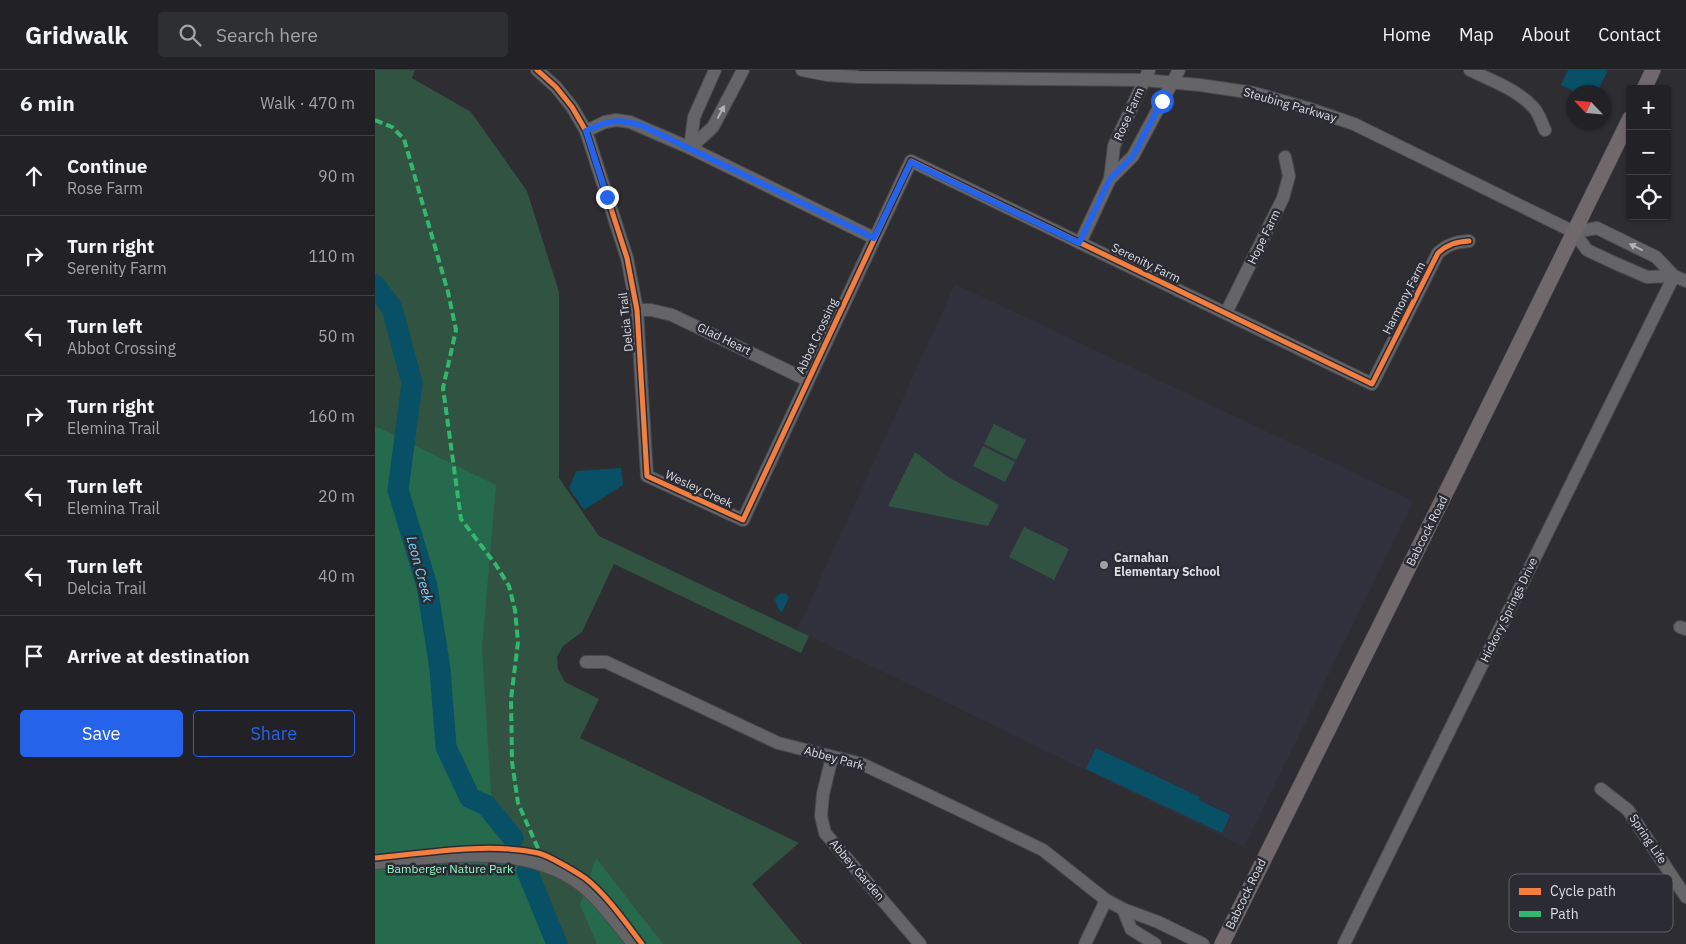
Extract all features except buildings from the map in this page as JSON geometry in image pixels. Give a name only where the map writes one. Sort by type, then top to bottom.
[{"type":"main road","points":[[1646,85],[1653,70]]},
{"type":"main road","name":"Babcock Road","points":[[1222,944],[1626,126]]},
{"type":"street","name":"Delcia Trail","points":[[537,70],[556,87],[572,107],[586,131],[627,258],[637,310],[647,476]]},
{"type":"street","points":[[690,148],[694,118],[715,70]]},
{"type":"street","points":[[690,148],[713,127],[743,70]]},
{"type":"street","name":"Steubing Parkway","points":[[802,70],[827,75],[858,77],[1147,75],[1173,82],[1254,93],[1354,124],[1574,232]]},
{"type":"street","name":"Rose Farm","points":[[1110,179],[1133,156],[1179,70]]},
{"type":"street","points":[[1470,70],[1517,94],[1532,106],[1545,130]]},
{"type":"street","name":"Rose Farm","points":[[1079,243],[1110,179],[1114,146],[1147,75]]},
{"type":"street","points":[[586,131],[605,122],[616,120],[630,122],[690,148],[874,238]]},
{"type":"street","name":"Hope Farm","points":[[1226,313],[1283,198],[1289,176],[1285,157]]},
{"type":"street","name":"Abbot Crossing","points":[[743,520],[807,380],[911,162]]},
{"type":"street","name":"Serenity Farm","points":[[911,162],[998,196],[1079,243],[1372,384]]},
{"type":"street","points":[[1597,228],[1656,257],[1680,279],[1647,277],[1617,264],[1587,250],[1574,232],[1597,228]]},
{"type":"street","name":"Harmony Farm","points":[[1372,384],[1438,253],[1447,245],[1469,241]]},
{"type":"street","name":"Hickory Springs Drive","points":[[1344,944],[1680,279]]},
{"type":"street","name":"Glad Heart","points":[[637,310],[651,310],[672,314],[807,380]]},
{"type":"street","name":"Wesley Creek","points":[[647,476],[743,520]]},
{"type":"street","name":"Abbey Park","points":[[586,662],[606,662],[777,744],[862,764],[1043,850],[1106,900],[1123,910],[1158,922],[1203,944]]},
{"type":"street","name":"Abbey Garden","points":[[832,757],[823,794],[821,816],[825,833],[920,944]]},
{"type":"street","name":"Spring Life","points":[[1601,789],[1628,810],[1671,874]]},
{"type":"street","points":[[375,863],[474,855],[515,858],[543,864],[577,882],[604,908],[633,944]]},
{"type":"street","name":"Spring Life","points":[[1673,878],[1686,897]]},
{"type":"street","points":[[1085,944],[1106,900]]},
{"type":"street","points":[[1123,910],[1131,929],[1155,944]]},
{"type":"shaded area","name":"Carnahan Elementary School","points":[[955,284],[1414,501],[1244,847],[797,630]]},
{"type":"green space","points":[[375,70],[415,70],[412,78],[471,112],[527,191],[559,292],[559,478],[599,536],[809,636],[801,653],[614,564],[582,632],[563,646],[557,657],[558,669],[565,682],[599,699],[580,738],[799,843],[752,884],[802,944],[375,944]]},
{"type":"green space","points":[[994,424],[1026,440],[1016,460],[984,444]]},
{"type":"green space","name":"Bamberger Nature Park","points":[[375,426],[496,485],[482,648],[492,808],[563,944],[375,944]]},
{"type":"green space","points":[[983,446],[1015,462],[1005,482],[973,466]]},
{"type":"green space","points":[[915,452],[950,478],[999,505],[988,526],[888,506]]},
{"type":"green space","points":[[1024,527],[1069,549],[1054,580],[1009,557]]},
{"type":"green space","points":[[596,858],[663,944],[597,944],[580,905]]},
{"type":"water","points":[[1568,70],[1608,70],[1600,85],[1566,85],[1566,87],[1561,85]]},
{"type":"water","points":[[621,468],[623,485],[584,510],[569,488],[576,471]]},
{"type":"water","points":[[781,593],[789,597],[782,612],[779,610],[775,600]]},
{"type":"water","points":[[1096,748],[1200,797],[1199,800],[1230,815],[1222,833],[1086,769]]},
{"type":"waterway","name":"Leon Creek","points":[[375,285],[392,308],[412,383],[398,490],[427,586],[440,669],[446,747],[470,798],[486,805],[513,838]]},
{"type":"waterway","name":"Leon Creek","points":[[527,871],[557,944]]},
{"type":"marked path","points":[[375,120],[392,127],[404,139],[448,292],[456,330],[443,388],[461,519],[496,565],[509,586],[515,610],[518,642],[511,699],[512,762],[518,803],[540,853]]},
{"type":"cycle path","points":[[537,70],[556,87],[572,107],[586,131],[627,258],[637,310],[647,476],[743,520],[911,161],[1372,384],[1438,253],[1452,244],[1469,241]]},
{"type":"cycle path","points":[[375,858],[478,848],[499,848],[543,854],[585,878],[601,892],[642,944]]},
{"type":"place","name":"Carnahan Elementary School","points":[[1104,565]]},
{"type":"route","points":[[607,197],[586,131],[605,122],[616,120],[643,126],[874,238],[911,162],[1079,243],[1110,179],[1133,156],[1162,101]]}]
